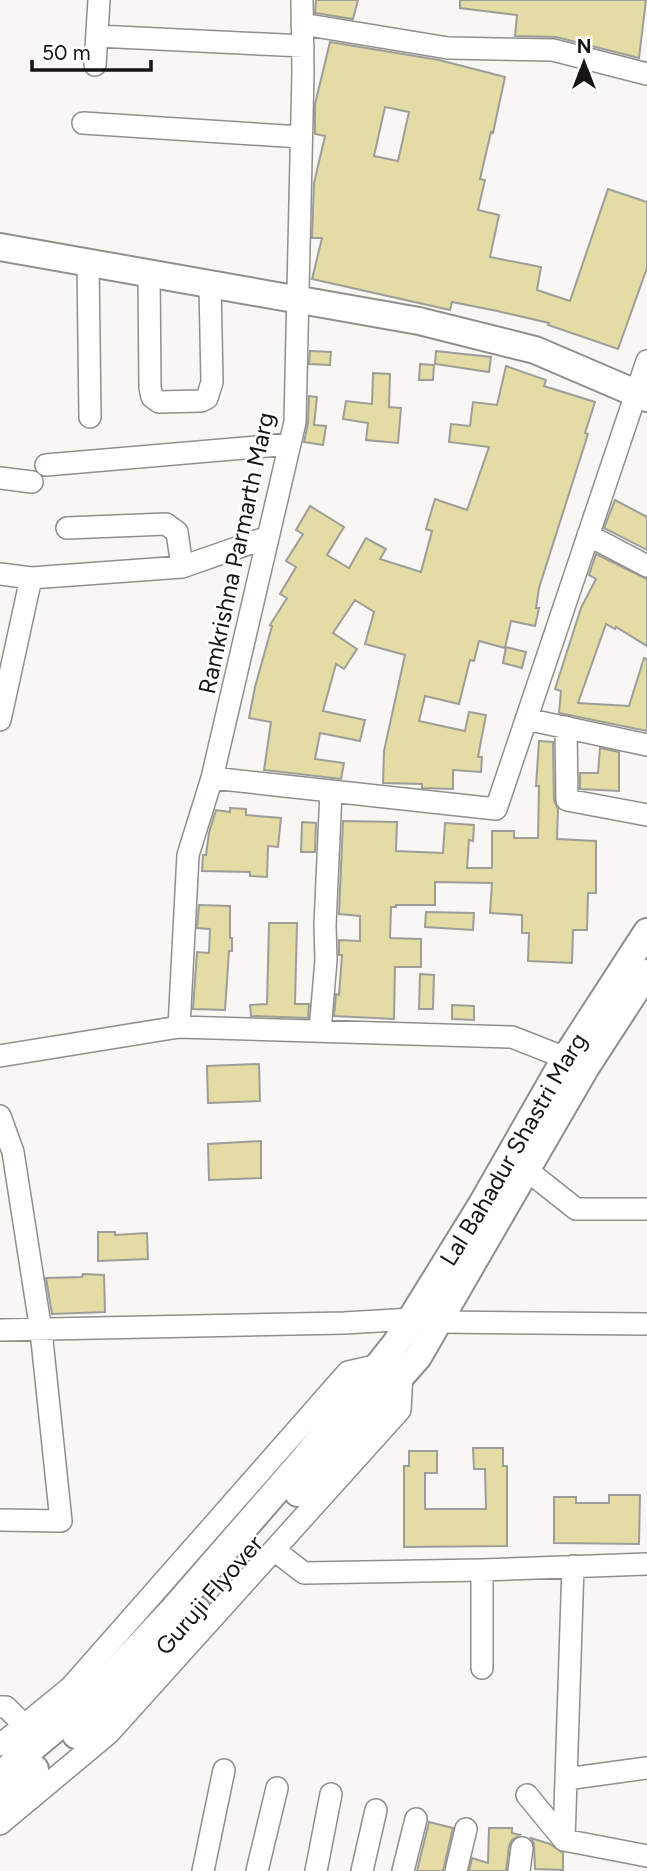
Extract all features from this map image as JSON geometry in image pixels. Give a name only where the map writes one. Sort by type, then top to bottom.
[{"type":"main road","points":[[0,247],[419,321],[535,350],[642,396]]},
{"type":"main road","name":"Lal Bahadur Shastri Marg","points":[[390,1370],[418,1357],[439,1322],[527,1171],[576,1062],[647,932]]},
{"type":"main road","name":"Lal Bahadur Shastri Marg","points":[[390,1370],[412,1319],[482,1204],[576,1062],[647,974]]},
{"type":"main road","name":"Guruji Flyover","points":[[0,1799],[98,1717],[129,1684],[390,1370]]},
{"type":"main road","name":"Guruji Flyover","points":[[0,1775],[85,1704],[304,1459],[365,1400]]},
{"type":"street","points":[[95,65],[99,0]]},
{"type":"street","name":"Ramkrishna Parmarth Marg","points":[[179,1027],[188,855],[212,778],[295,422],[302,0]]},
{"type":"street","points":[[302,24],[448,48],[553,50],[647,74]]},
{"type":"street","points":[[97,36],[303,46]]},
{"type":"street","points":[[83,123],[301,137]]},
{"type":"street","points":[[88,264],[90,417]]},
{"type":"street","points":[[149,275],[150,387],[152,397],[159,402],[201,401],[208,398],[212,382],[210,286]]},
{"type":"street","points":[[212,778],[496,809],[588,535],[642,396],[647,361]]},
{"type":"street","points":[[46,465],[290,444]]},
{"type":"street","points":[[0,478],[32,482]]},
{"type":"street","points":[[67,528],[166,524],[177,532],[181,567]]},
{"type":"street","points":[[588,535],[647,566]]},
{"type":"street","points":[[0,573],[31,578],[181,567],[268,537]]},
{"type":"street","points":[[0,720],[31,578]]},
{"type":"street","points":[[526,719],[647,745]]},
{"type":"street","points":[[566,727],[567,800],[647,815]]},
{"type":"street","points":[[320,1031],[326,960],[331,791]]},
{"type":"street","points":[[0,1056],[179,1027],[512,1037],[576,1062]]},
{"type":"street","points":[[0,1116],[13,1152],[41,1331],[61,1521],[0,1520]]},
{"type":"street","points":[[527,1171],[576,1209],[647,1209]]},
{"type":"street","points":[[0,1330],[344,1323],[412,1319]]},
{"type":"street","points":[[439,1322],[647,1324]]},
{"type":"street","points":[[0,1745],[71,1687],[348,1372],[390,1370],[400,1410],[109,1733],[0,1824]]},
{"type":"street","points":[[274,1550],[304,1573],[647,1564]]},
{"type":"street","points":[[564,1840],[573,1566]]},
{"type":"street","points":[[482,1570],[482,1668]]},
{"type":"street","points":[[0,1707],[6,1707],[24,1725]]},
{"type":"street","points":[[566,1779],[647,1768]]},
{"type":"street","points":[[203,1871],[224,1770]]},
{"type":"street","points":[[257,1871],[277,1788]]},
{"type":"street","points":[[316,1871],[331,1794]]},
{"type":"street","points":[[527,1795],[564,1840],[647,1856]]},
{"type":"street","points":[[362,1871],[376,1810]]},
{"type":"street","points":[[403,1871],[416,1819]]},
{"type":"street","points":[[456,1871],[466,1829]]},
{"type":"street","points":[[519,1871],[522,1848]]},
{"type":"building","points":[[316,0],[358,0],[353,19],[315,13]]},
{"type":"building","points":[[460,0],[646,0],[639,58],[556,37],[515,36],[517,15],[460,8]]},
{"type":"building","points":[[330,42],[439,60],[505,77],[480,179],[485,180],[478,210],[499,215],[490,257],[541,267],[537,290],[570,301],[608,189],[647,202],[647,268],[618,349],[548,325],[549,323],[497,311],[452,302],[450,310],[312,279],[322,238],[312,238],[314,183],[325,136],[315,134],[315,104]],"holes":[[[385,107],[409,112],[398,161],[374,156]]]},
{"type":"building","points":[[310,351],[331,352],[330,365],[309,364]]},
{"type":"building","points":[[436,351],[491,357],[489,372],[435,364]]},
{"type":"building","points":[[420,364],[434,365],[433,380],[419,380]]},
{"type":"building","points":[[506,366],[546,380],[544,386],[595,402],[585,433],[588,434],[539,588],[535,626],[511,621],[505,648],[479,641],[474,661],[470,660],[459,704],[425,696],[419,721],[465,731],[469,712],[486,715],[478,757],[482,757],[481,772],[453,770],[453,789],[422,788],[422,784],[383,783],[384,751],[405,655],[365,644],[374,612],[355,600],[333,633],[357,649],[344,669],[336,664],[323,711],[365,720],[360,741],[320,733],[315,759],[344,763],[341,779],[264,770],[271,722],[249,718],[272,626],[270,625],[287,598],[280,594],[296,567],[286,561],[303,534],[296,530],[310,506],[344,527],[327,555],[349,568],[366,538],[386,549],[380,559],[421,572],[432,531],[426,529],[435,499],[467,510],[489,447],[449,442],[451,424],[470,426],[473,402],[497,405]]},
{"type":"building","points":[[373,373],[390,374],[389,407],[401,408],[398,443],[366,440],[368,423],[343,419],[346,401],[372,404]]},
{"type":"building","points":[[309,396],[317,397],[314,425],[326,426],[323,445],[304,442]]},
{"type":"building","points":[[615,500],[647,517],[647,550],[604,528]]},
{"type":"building","points":[[596,554],[647,579],[647,646],[606,624],[578,703],[629,706],[644,658],[647,659],[647,731],[559,713],[561,691],[555,689],[581,608],[596,579],[589,575]]},
{"type":"building","points":[[506,647],[526,652],[522,668],[503,663]]},
{"type":"building","points":[[539,741],[553,742],[554,800],[558,809],[557,839],[596,841],[596,893],[588,893],[587,930],[573,930],[572,963],[528,961],[529,933],[522,933],[522,915],[490,913],[492,883],[435,882],[435,905],[391,907],[390,938],[421,939],[421,967],[395,967],[394,1019],[334,1016],[336,994],[339,995],[342,955],[339,955],[339,940],[360,941],[360,916],[339,914],[343,821],[397,822],[396,851],[443,853],[445,823],[474,825],[473,841],[469,840],[467,868],[492,868],[492,831],[514,831],[514,838],[538,838],[539,786],[536,786]]},
{"type":"building","points":[[600,748],[619,752],[619,791],[580,789],[580,773],[598,773]]},
{"type":"building","points":[[230,808],[246,809],[246,815],[281,818],[278,847],[268,846],[267,877],[250,876],[250,872],[202,871],[203,855],[206,855],[216,810],[230,812]]},
{"type":"building","points":[[302,822],[316,823],[315,852],[301,852]]},
{"type":"building","points":[[199,905],[230,906],[232,951],[229,951],[225,1010],[193,1009],[197,952],[209,953],[210,929],[197,928]]},
{"type":"building","points":[[426,912],[474,913],[473,930],[425,927]]},
{"type":"building","points":[[269,923],[297,923],[295,1004],[309,1004],[308,1018],[251,1016],[250,1005],[267,1004]]},
{"type":"building","points":[[420,974],[434,975],[433,1009],[419,1009]]},
{"type":"building","points":[[452,1005],[474,1006],[474,1020],[452,1019]]},
{"type":"building","points":[[259,1064],[260,1101],[208,1103],[207,1066]]},
{"type":"building","points":[[261,1141],[261,1178],[209,1180],[208,1144]]},
{"type":"building","points":[[98,1232],[115,1232],[115,1235],[147,1233],[148,1259],[98,1261]]},
{"type":"building","points":[[83,1274],[104,1275],[105,1312],[52,1314],[46,1278],[82,1277]]},
{"type":"building","points":[[473,1448],[503,1448],[503,1466],[507,1466],[507,1546],[404,1547],[404,1466],[409,1466],[409,1451],[437,1451],[437,1473],[425,1473],[425,1509],[486,1509],[485,1469],[474,1469]]},
{"type":"building","points":[[609,1495],[640,1495],[639,1544],[554,1543],[554,1497],[576,1497],[576,1503],[609,1503]]},
{"type":"building","points":[[429,1822],[453,1828],[443,1871],[417,1871]]},
{"type":"building","points":[[489,1828],[512,1828],[512,1833],[520,1835],[512,1840],[509,1846],[506,1871],[469,1871],[472,1858],[488,1863]]},
{"type":"building","points":[[531,1838],[550,1844],[563,1853],[563,1870],[535,1869],[534,1844]]}]
